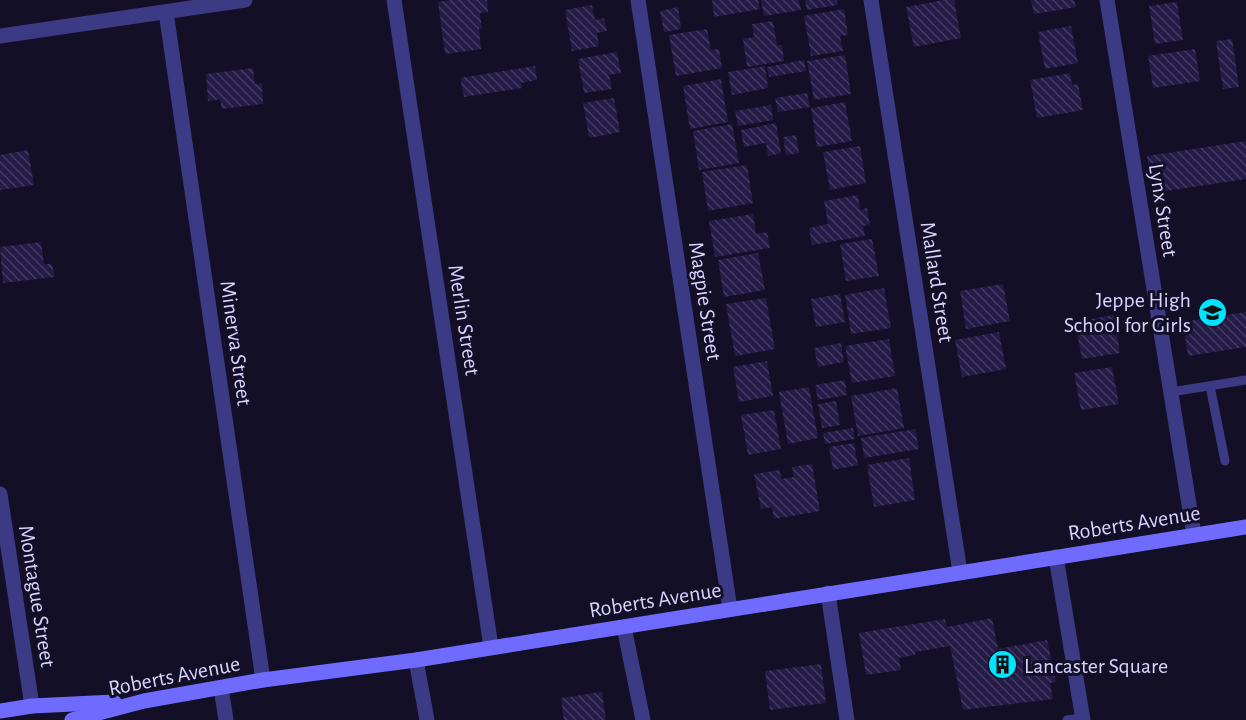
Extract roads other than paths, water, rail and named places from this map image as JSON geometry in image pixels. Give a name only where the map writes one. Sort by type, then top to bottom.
[{"type":"main road","name":"Roberts Avenue","points":[[72,720],[144,701],[263,680],[416,660],[1246,527]]},
{"type":"main road","points":[[0,711],[32,706],[144,701]]},
{"type":"street","points":[[0,36],[245,0]]},
{"type":"street","name":"Merlin Street","points":[[394,0],[491,647]]},
{"type":"street","name":"Magpie Street","points":[[638,0],[730,609]]},
{"type":"street","name":"Mallard Street","points":[[871,0],[960,572]]},
{"type":"street","name":"Lynx Street","points":[[1107,0],[1194,535]]},
{"type":"street","name":"Minerva Street","points":[[166,12],[263,680]]},
{"type":"street","name":"Montague Street","points":[[0,494],[32,706]]},
{"type":"street","points":[[1056,557],[1078,719]]},
{"type":"street","points":[[828,593],[847,720]]},
{"type":"street","points":[[624,627],[643,720]]},
{"type":"street","points":[[416,660],[427,720]]},
{"type":"street","points":[[221,688],[226,720]]},
{"type":"lane","points":[[1171,392],[1246,380]]},
{"type":"lane","points":[[1210,386],[1225,461]]},
{"type":"place","name":"Jeppe High School for Girls","points":[[1212,312]]},
{"type":"place","name":"Lancaster Square","points":[[1003,665]]}]
